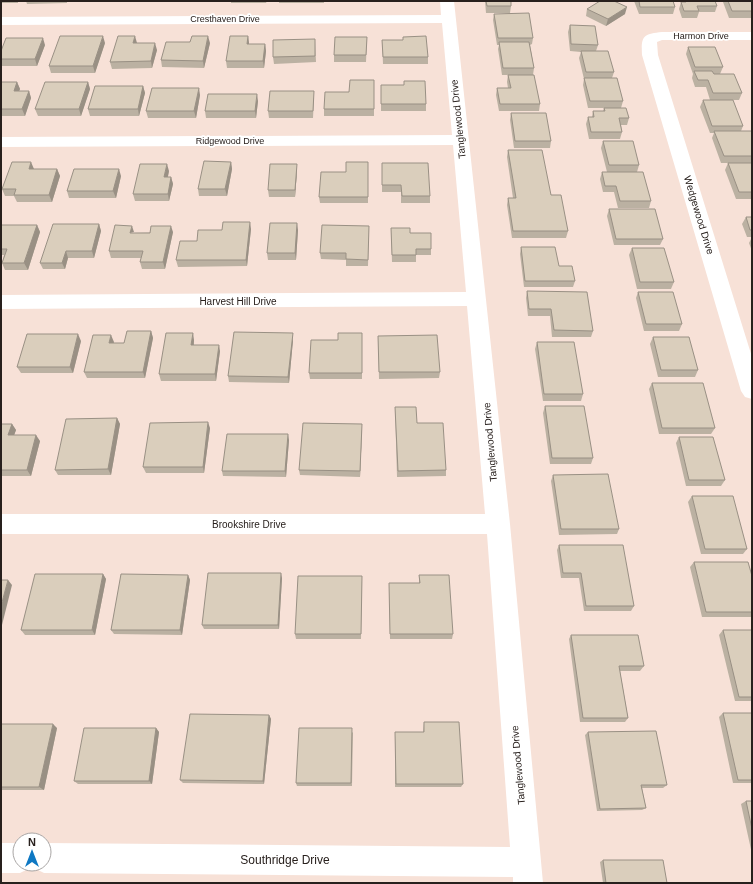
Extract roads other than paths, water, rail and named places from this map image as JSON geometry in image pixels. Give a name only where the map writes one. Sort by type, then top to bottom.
[{"type":"street","name":"Cresthaven Drive","points":[[1,21],[448,10]]},
{"type":"street","name":"Tanglewood Drive","points":[[448,10],[498,524],[527,872]]},
{"type":"street","name":"Harmon Drive","points":[[652,39],[662,36],[752,36]]},
{"type":"street","name":"Wedgewood Drive","points":[[652,39],[649,41],[650,55],[752,391]]},
{"type":"street","name":"Ridgewood Drive","points":[[1,142],[460,140]]},
{"type":"street","name":"Harvest Hill Drive","points":[[1,302],[476,299]]},
{"type":"street","name":"Brookshire Drive","points":[[1,524],[498,524]]},
{"type":"street","points":[[1,858],[12,858]]},
{"type":"street","name":"Southridge Drive","points":[[52,858],[527,872]]}]
